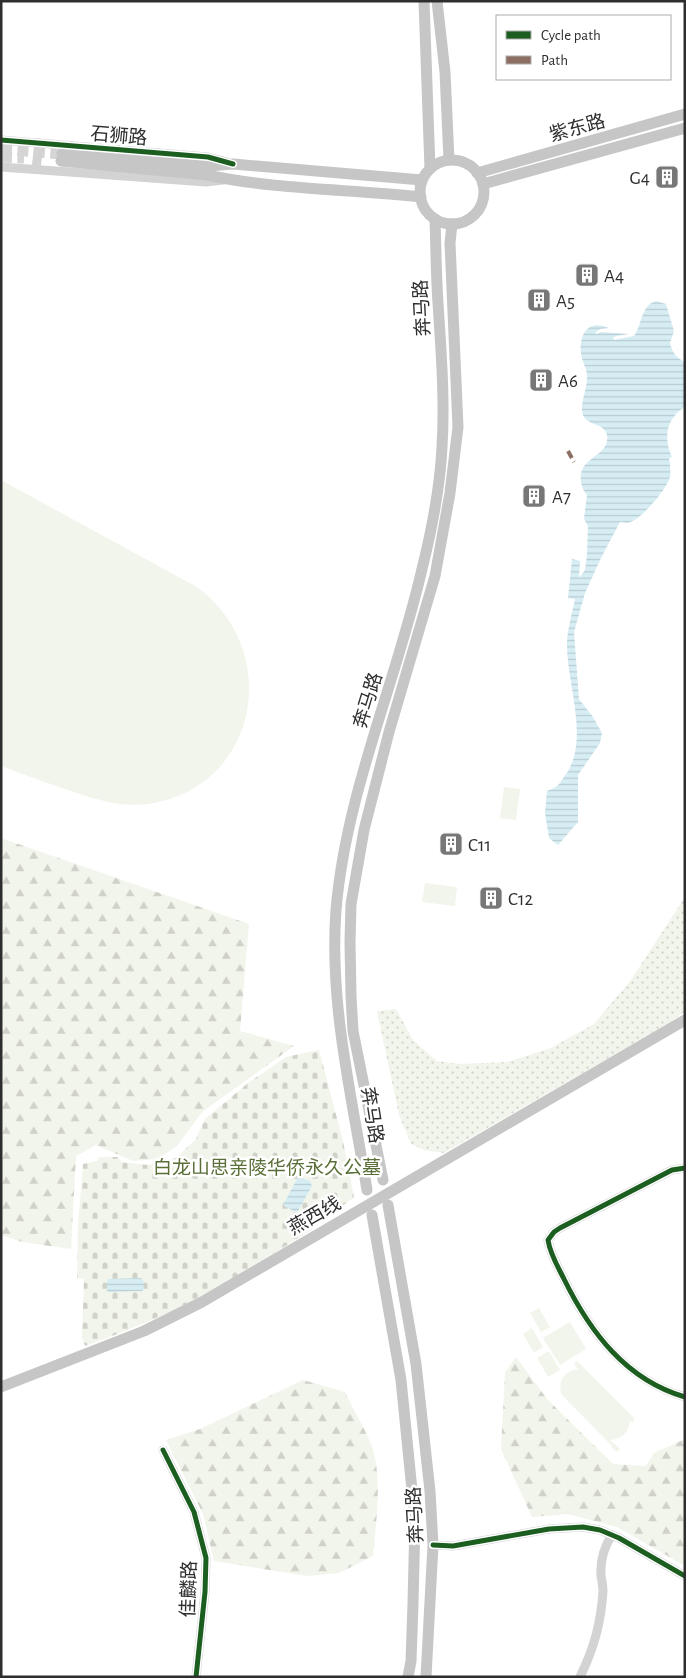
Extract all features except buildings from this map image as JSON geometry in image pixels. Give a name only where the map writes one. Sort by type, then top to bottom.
[{"type":"main road","points":[[424,1],[430,169]]},
{"type":"main road","points":[[437,1],[445,72],[449,160]]},
{"type":"main road","name":"紫东路","points":[[477,173],[685,114]]},
{"type":"main road","name":"紫东路","points":[[483,184],[685,128]]},
{"type":"main road","name":"石狮路","points":[[421,197],[227,180],[207,175],[61,158],[208,166],[232,164],[422,180]]},
{"type":"main road","points":[[449,160],[461,161],[477,173],[483,184],[484,196],[474,215],[465,221],[452,224],[443,223],[435,219],[423,206],[420,189],[422,180],[430,169],[440,162],[449,160]]},
{"type":"main road","name":"奔马路","points":[[367,1190],[340,1030],[336,995],[336,910],[349,831],[372,743],[422,570],[438,486],[443,427],[435,219]]},
{"type":"main road","name":"奔马路","points":[[383,1180],[354,1031],[350,978],[351,904],[364,830],[389,732],[435,576],[450,493],[458,427],[450,243],[452,224]]},
{"type":"main road","name":"燕西线","points":[[1,1387],[144,1331],[202,1302],[685,1020]]},
{"type":"main road","name":"奔马路","points":[[388,1205],[416,1364],[426,1446],[434,1545],[426,1677]]},
{"type":"main road","name":"奔马路","points":[[372,1215],[401,1380],[415,1520],[411,1661],[408,1677]]},
{"type":"street","name":"石狮路","points":[[1,140],[208,157],[232,164]]},
{"type":"street","points":[[36,169],[39,143]]},
{"type":"street","name":"石狮路","points":[[1,167],[206,182],[227,180]]},
{"type":"street","points":[[685,1168],[672,1170],[560,1228],[548,1240],[549,1250],[567,1286],[586,1319],[602,1341],[635,1373],[657,1386],[685,1397]]},
{"type":"street","name":"佳麟路","points":[[163,1450],[194,1512],[206,1558],[206,1592],[196,1677]]},
{"type":"street","points":[[434,1545],[453,1546],[548,1529],[583,1527],[600,1530],[612,1535],[685,1576]]},
{"type":"street","points":[[580,1677],[597,1637],[603,1590],[602,1556],[606,1543],[612,1535]]},
{"type":"green space","points":[[1,480],[197,587],[225,614],[242,646],[249,681],[246,715],[234,746],[214,773],[184,793],[147,804],[114,803],[83,795],[1,766]]},
{"type":"green space","points":[[504,787],[520,789],[516,820],[500,818]]},
{"type":"green space","points":[[1,838],[249,924],[240,1031],[294,1046],[202,1112],[177,1146],[157,1159],[133,1161],[96,1145],[76,1156],[71,1249],[22,1242],[1,1235]]},
{"type":"green space","points":[[425,883],[457,887],[455,906],[422,902]]},
{"type":"green space","points":[[685,897],[685,1011],[671,1022],[444,1153],[424,1150],[411,1144],[399,1115],[377,1011],[396,1009],[413,1040],[437,1061],[461,1064],[507,1062],[551,1048],[594,1024],[631,980]]},
{"type":"green space","name":"白龙山思亲陵华侨永久公墓","points":[[319,1050],[343,1141],[354,1197],[307,1233],[210,1292],[170,1312],[85,1346],[82,1338],[84,1279],[77,1278],[78,1226],[83,1164],[97,1161],[99,1157],[118,1157],[122,1162],[148,1165],[176,1158],[196,1139],[205,1119],[248,1083],[286,1057]]},
{"type":"green space","points":[[539,1308],[550,1327],[541,1332],[530,1313]]},
{"type":"green space","points":[[570,1322],[586,1349],[560,1365],[543,1338]]},
{"type":"green space","points":[[532,1328],[543,1347],[534,1353],[523,1334]]},
{"type":"green space","points":[[549,1351],[560,1370],[548,1377],[537,1358]]},
{"type":"green space","points":[[516,1357],[547,1399],[613,1464],[646,1466],[654,1453],[685,1439],[685,1566],[617,1527],[568,1514],[532,1517],[501,1449],[505,1373]]},
{"type":"green space","points":[[577,1361],[634,1418],[633,1423],[630,1421],[624,1435],[610,1440],[620,1449],[617,1452],[562,1395],[561,1381],[565,1374],[578,1369],[574,1364]]},
{"type":"green space","points":[[303,1380],[345,1392],[371,1444],[375,1456],[378,1484],[373,1556],[339,1573],[307,1576],[214,1561],[203,1514],[166,1440],[200,1429]]},
{"type":"water","points":[[656,301],[666,304],[674,331],[670,343],[672,350],[685,363],[685,407],[674,417],[668,429],[669,450],[672,457],[669,458],[670,477],[668,483],[652,504],[633,521],[628,523],[620,522],[585,593],[574,632],[579,699],[593,717],[602,733],[600,743],[578,775],[578,822],[558,845],[549,838],[545,813],[547,791],[555,787],[562,780],[572,763],[576,747],[576,713],[567,645],[575,599],[568,598],[572,559],[580,561],[579,578],[585,570],[587,555],[588,526],[584,519],[587,495],[581,482],[581,473],[584,467],[604,448],[607,442],[607,435],[603,428],[587,420],[582,413],[587,376],[581,354],[582,340],[586,330],[595,325],[609,328],[600,329],[596,334],[601,332],[629,334],[616,336],[613,338],[614,340],[634,336],[647,307]]},
{"type":"water","points":[[298,1177],[310,1181],[312,1186],[298,1211],[295,1212],[283,1205]]},
{"type":"water","points":[[141,1278],[144,1289],[142,1291],[107,1291],[107,1281],[109,1279]]},
{"type":"tunnel","points":[[1,149],[62,154]]},
{"type":"tunnel","points":[[1,157],[24,158]]},
{"type":"marked path","points":[[568,451],[574,462]]},
{"type":"cycle path","points":[[1,140],[208,157],[233,164]]},
{"type":"cycle path","points":[[685,1168],[672,1170],[560,1228],[548,1240],[554,1260],[574,1299],[612,1352],[645,1379],[685,1397]]},
{"type":"cycle path","points":[[163,1450],[194,1512],[206,1558],[205,1592],[196,1677]]},
{"type":"cycle path","points":[[433,1545],[453,1546],[549,1529],[583,1527],[600,1530],[619,1538],[685,1576]]},
{"type":"place","name":"G4","points":[[667,177]]},
{"type":"place","name":"A4","points":[[587,275]]},
{"type":"place","name":"A5","points":[[539,300]]},
{"type":"place","name":"A6","points":[[541,380]]},
{"type":"place","name":"A7","points":[[534,496]]},
{"type":"place","name":"C11","points":[[451,844]]},
{"type":"place","name":"C12","points":[[491,898]]}]
